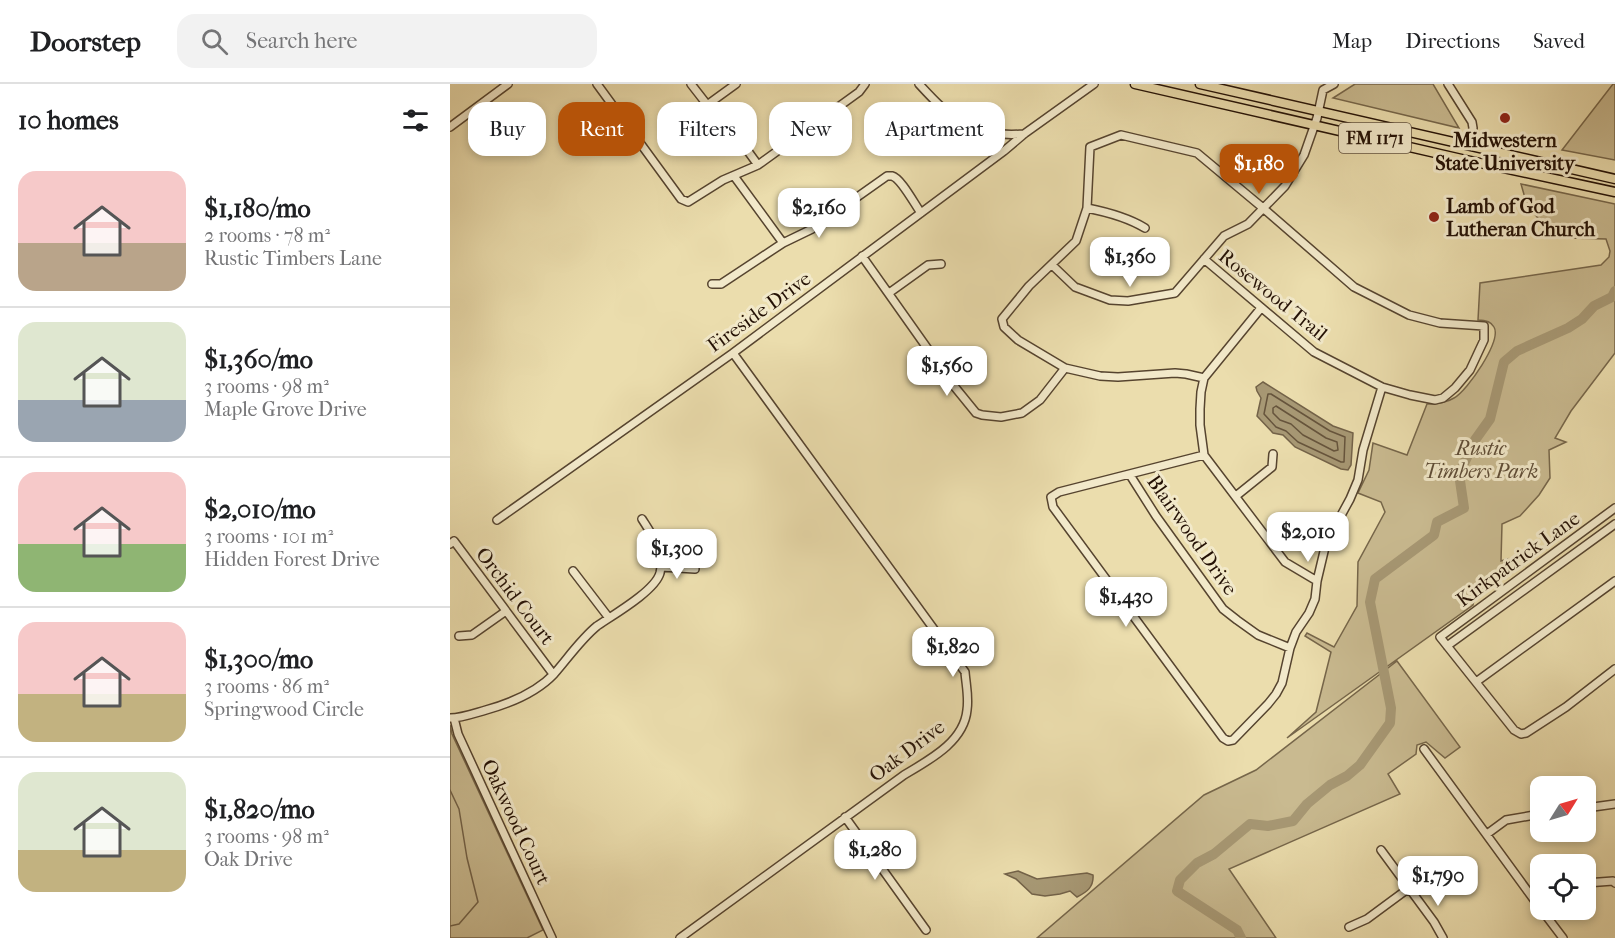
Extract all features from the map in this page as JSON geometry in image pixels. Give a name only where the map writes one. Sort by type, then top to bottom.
[{"type":"main road","name":"FM 1171","points":[[1135,84],[1615,192]]},
{"type":"main road","name":"FM 1171","points":[[1200,84],[1615,178]]},
{"type":"main road","points":[[1466,160],[1470,145]]},
{"type":"street","points":[[450,127],[508,84]]},
{"type":"street","points":[[597,84],[681,199],[688,202],[723,180],[758,165],[859,92],[865,84]]},
{"type":"street","points":[[691,84],[706,102]]},
{"type":"street","points":[[712,102],[736,84]]},
{"type":"street","points":[[919,84],[943,110],[964,125],[994,134],[1024,134]]},
{"type":"street","name":"Fireside Drive","points":[[497,520],[733,353],[1094,84]]},
{"type":"street","points":[[1052,265],[1075,287],[1110,300],[1128,301],[1175,293],[1224,236],[1248,224],[1285,186],[1305,155],[1323,90],[1334,84]]},
{"type":"street","points":[[1448,84],[1472,122],[1470,145]]},
{"type":"street","points":[[1204,378],[1186,374],[1100,376],[1065,368],[1018,340],[1004,327],[1002,319],[1029,286],[1076,241],[1087,208],[1090,147],[1120,135],[1197,153],[1263,208]]},
{"type":"street","points":[[751,156],[758,165]]},
{"type":"street","points":[[734,176],[783,243]]},
{"type":"street","points":[[712,284],[722,284],[783,243],[812,229],[887,176],[895,177],[900,182],[921,213]]},
{"type":"street","points":[[1087,208],[1125,218],[1145,228]]},
{"type":"street","name":"Rosewood Trail","points":[[1204,259],[1314,352],[1382,387],[1435,400],[1443,398],[1455,388],[1470,369],[1484,340],[1484,326],[1440,323],[1409,315],[1354,287],[1263,208]]},
{"type":"street","points":[[862,256],[976,413],[982,416],[1001,417],[1022,413],[1040,400],[1065,368]]},
{"type":"street","points":[[888,293],[928,266],[941,264]]},
{"type":"street","points":[[1261,308],[1204,378],[1200,417],[1204,455],[1285,562],[1317,581]]},
{"type":"street","name":"Oak Drive","points":[[680,938],[956,739],[967,713],[968,698],[964,672],[733,353]]},
{"type":"street","points":[[1204,455],[1059,492],[1051,497],[1053,507],[1223,738],[1228,741],[1233,740],[1276,694],[1282,683],[1296,632],[1309,614],[1315,599],[1326,543],[1358,480],[1363,450],[1382,387]]},
{"type":"street","points":[[1236,496],[1272,467],[1273,454]]},
{"type":"street","name":"Blairwood Drive","points":[[1130,475],[1156,516],[1223,609],[1258,634],[1290,648]]},
{"type":"street","name":"Kirkpatrick Lane","points":[[1615,508],[1440,637],[1447,646],[1615,524]]},
{"type":"street","points":[[452,718],[501,706],[540,686],[589,633],[656,581],[661,560],[657,544],[642,519]]},
{"type":"street","name":"Orchid Court","points":[[450,543],[454,541],[553,674]]},
{"type":"street","points":[[661,567],[695,569]]},
{"type":"street","points":[[573,571],[609,618]]},
{"type":"street","points":[[1476,682],[1615,581]]},
{"type":"street","points":[[459,636],[472,635],[506,611]]},
{"type":"street","points":[[1447,646],[1514,730],[1521,734],[1553,719],[1615,669]]},
{"type":"street","name":"Oakwood Court","points":[[452,718],[552,938]]},
{"type":"street","points":[[1424,749],[1530,892]]},
{"type":"street","points":[[1596,807],[1615,804]]},
{"type":"street","points":[[1487,834],[1506,820],[1530,815]]},
{"type":"street","points":[[845,817],[926,930]]},
{"type":"street","points":[[1381,850],[1434,922],[1443,938]]},
{"type":"street","points":[[1596,882],[1615,882]]},
{"type":"street","points":[[1349,927],[1367,919],[1409,888]]},
{"type":"street","points":[[1550,920],[1563,938]]},
{"type":"green space","points":[[1355,84],[1433,84],[1459,128],[1333,98]]},
{"type":"green space","points":[[1615,84],[1615,160],[1562,150]]},
{"type":"green space","name":"Rustic Timbers Park","points":[[1521,184],[1615,204],[1615,353],[1571,411],[1555,438],[1566,442],[1549,450],[1550,478],[1539,495],[1520,516],[1502,524],[1501,561],[1507,559],[1497,582],[1474,600],[1473,605],[1287,738],[1316,712],[1331,652],[1305,636],[1307,633],[1334,647],[1357,606],[1358,562],[1385,512],[1381,502],[1358,493],[1369,470],[1373,443],[1407,455],[1427,404],[1448,401],[1460,394],[1482,365],[1495,334],[1491,323],[1478,320],[1480,283],[1601,265],[1609,257],[1610,251],[1606,239],[1567,238],[1542,223],[1527,205]]},
{"type":"green space","points":[[1397,661],[1460,747],[1445,758],[1426,742],[1417,745],[1416,754],[1388,774],[1400,794],[1229,869],[1276,938],[1037,938],[1204,795],[1256,770]]},
{"type":"green space","points":[[450,725],[452,734],[543,930],[527,938],[450,938]]},
{"type":"water","points":[[1263,382],[1333,426],[1353,433],[1351,465],[1348,470],[1341,469],[1295,447],[1283,435],[1273,433],[1257,416],[1261,398],[1256,387]]},
{"type":"water","points":[[1018,871],[1037,879],[1087,873],[1093,875],[1093,879],[1089,889],[1077,897],[1070,891],[1045,896],[1032,894],[1016,879],[1005,874]]},
{"type":"waterway","points":[[1241,938],[1237,930],[1177,891],[1180,880],[1197,863],[1214,854],[1250,824],[1268,826],[1293,821],[1307,804],[1360,765],[1390,723],[1391,708],[1370,602],[1375,579],[1434,535],[1437,522],[1464,508],[1459,474],[1475,440],[1490,419],[1504,362],[1517,351],[1568,328],[1582,319],[1594,306],[1612,297],[1615,291]]},
{"type":"waterway","points":[[450,790],[459,809],[467,858],[478,902],[459,924],[450,926]]},
{"type":"place","name":"Midwestern State University","points":[[1505,118]]},
{"type":"place","name":"Lamb of God Lutheran Church","points":[[1434,217]]}]
